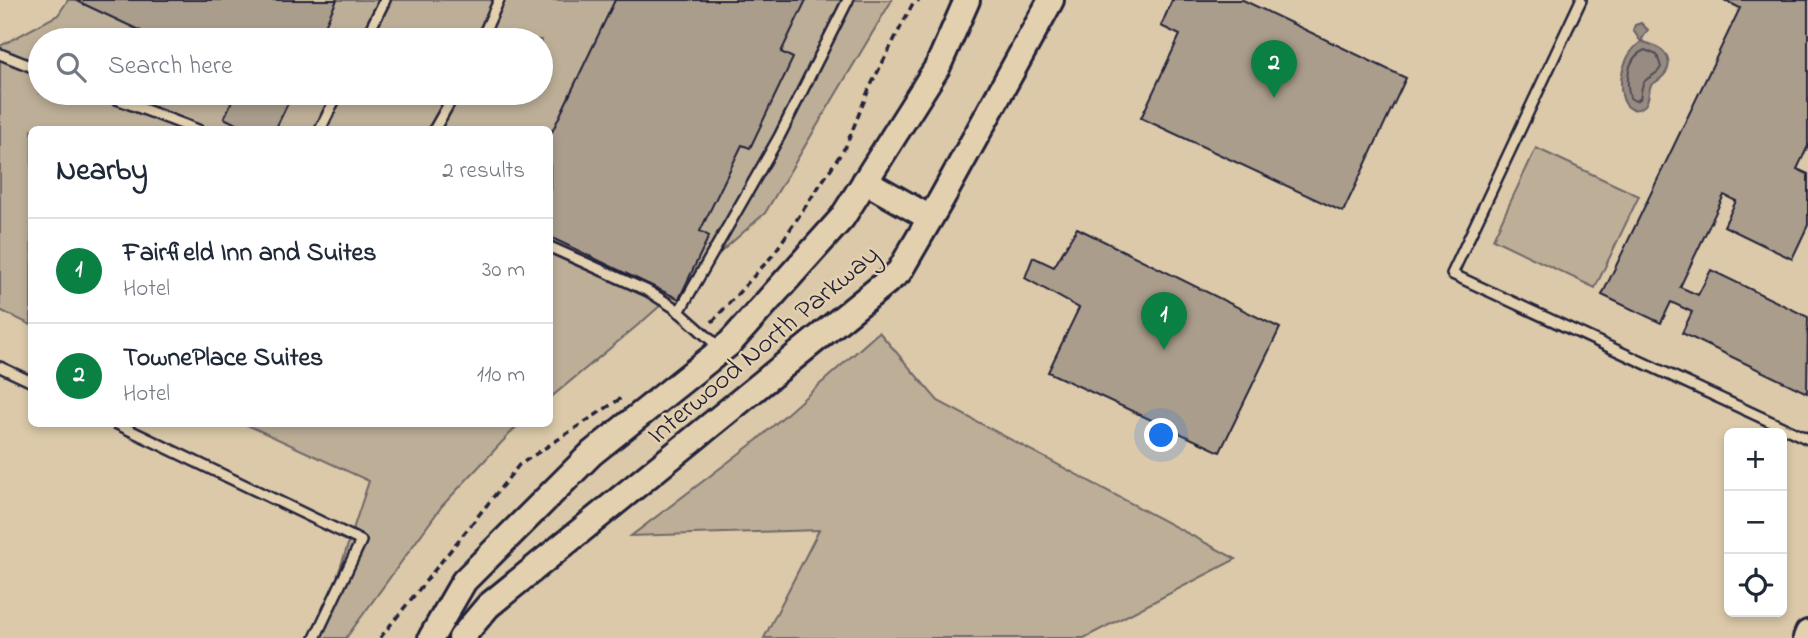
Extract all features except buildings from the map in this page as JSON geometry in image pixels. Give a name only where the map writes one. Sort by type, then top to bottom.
[{"type":"street","name":"Interwood North Parkway","points":[[431,638],[464,581],[592,453],[722,349],[842,218],[938,66],[967,0]]},
{"type":"street","name":"Interwood North Parkway","points":[[461,638],[488,606],[899,272],[1051,0]]},
{"type":"street","points":[[865,181],[930,218]]},
{"type":"lane","points":[[371,28],[385,0]]},
{"type":"lane","points":[[486,28],[499,0]]},
{"type":"lane","points":[[679,312],[779,137],[848,0]]},
{"type":"lane","points":[[1581,0],[1452,274],[1808,439]]},
{"type":"lane","points":[[0,54],[28,65]]},
{"type":"lane","points":[[132,105],[188,126]]},
{"type":"lane","points":[[322,126],[332,105]]},
{"type":"lane","points":[[435,126],[447,105]]},
{"type":"lane","points":[[553,248],[648,291],[679,312],[722,349]]},
{"type":"lane","points":[[0,367],[28,380]]},
{"type":"lane","points":[[123,427],[360,541],[315,638]]},
{"type":"path","points":[[703,332],[773,255],[846,146],[869,89],[912,5],[919,0]]},
{"type":"path","points":[[380,638],[519,465],[630,392]]},
{"type":"shaded area","points":[[68,0],[892,0],[765,213],[644,320],[553,396],[553,126],[28,126],[28,324],[0,310],[0,46],[28,31],[28,105],[553,105],[553,28],[34,28],[58,15]]},
{"type":"shaded area","points":[[1536,148],[1639,196],[1595,288],[1493,239]]},
{"type":"shaded area","points":[[879,332],[938,401],[1236,559],[1084,638],[764,638],[819,530],[631,536],[757,440]]},
{"type":"shaded area","points":[[252,427],[516,427],[442,506],[346,638],[317,638],[369,481]]},
{"type":"water","points":[[1641,23],[1648,30],[1643,42],[1653,45],[1666,55],[1668,67],[1660,79],[1651,85],[1646,104],[1635,110],[1628,107],[1621,89],[1625,63],[1631,51],[1641,42],[1633,30],[1635,25]]},
{"type":"place","name":"TownePlace Suites","points":[[1274,98]]},
{"type":"place","name":"Fairfield Inn and Suites","points":[[1164,350]]}]
